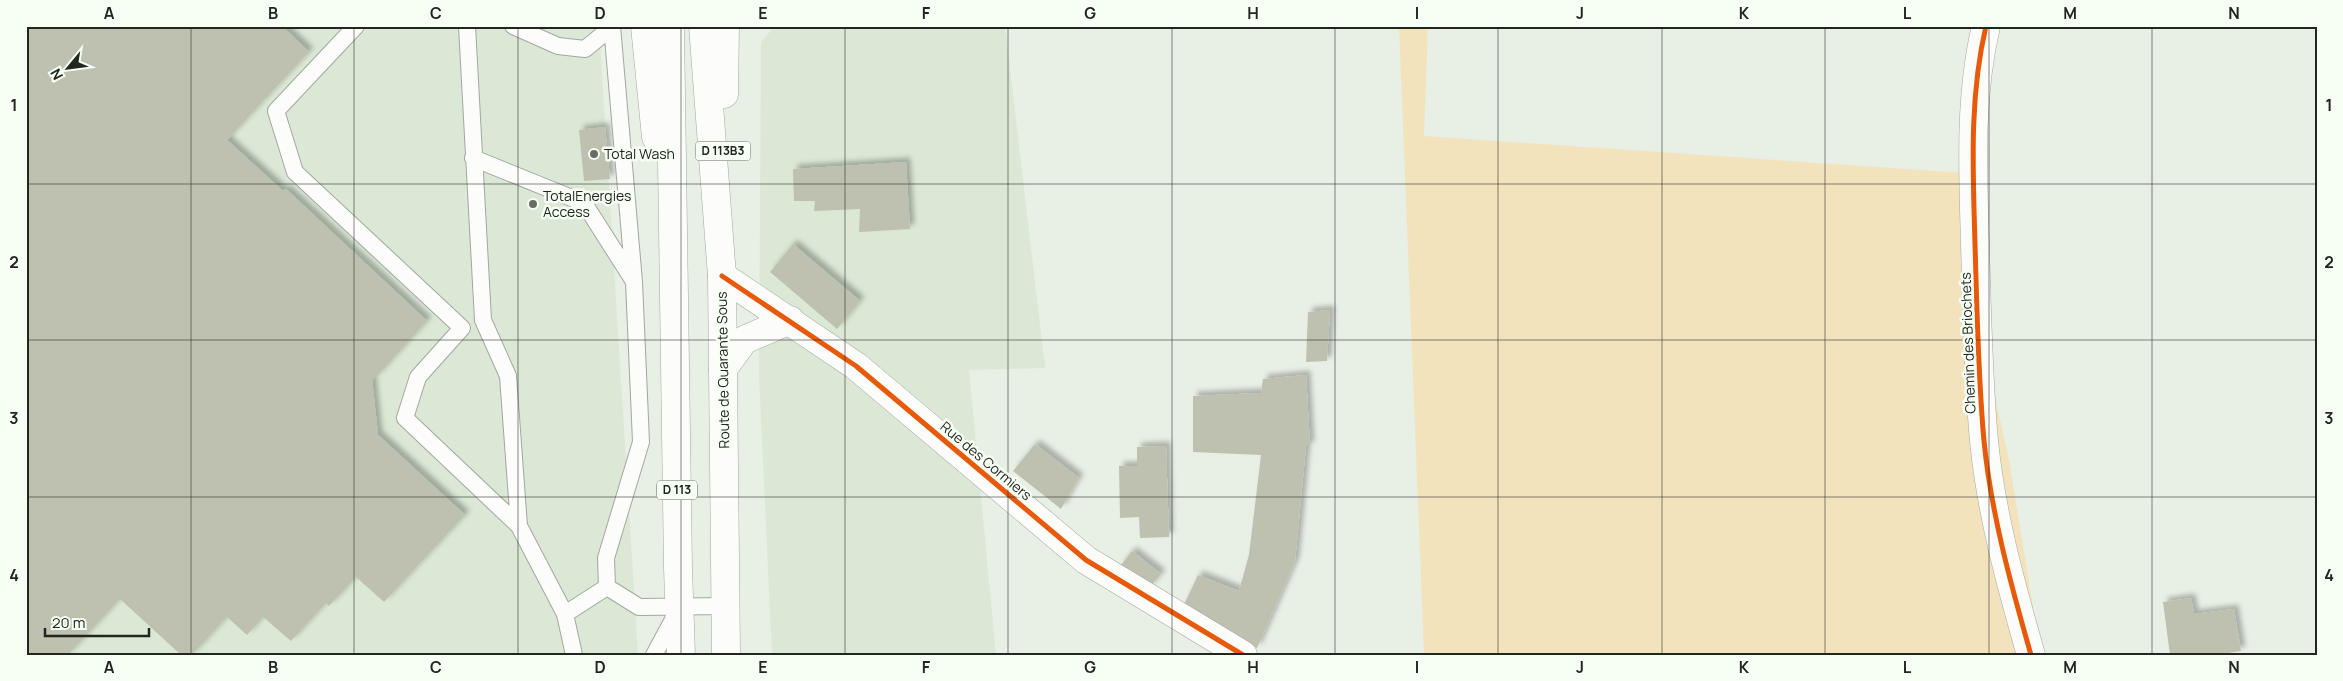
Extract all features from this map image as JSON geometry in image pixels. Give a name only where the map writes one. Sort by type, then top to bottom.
[{"type":"main road","points":[[646,26],[675,326]]},
{"type":"main road","name":"D 113","points":[[670,26],[681,655]]},
{"type":"main road","name":"Route de Quarante Sous","points":[[703,26],[722,276],[726,655]]},
{"type":"main road","name":"D 113B3","points":[[722,276],[725,26]]},
{"type":"main road","name":"Chemin des Briochets","points":[[1986,26],[1980,50],[1973,104],[1979,378],[1984,442],[1995,515],[2015,601],[2031,655]]},
{"type":"main road","name":"Rue des Cormiers","points":[[722,276],[856,366],[1086,560],[1243,655]]},
{"type":"main road","points":[[723,370],[744,340],[790,320]]},
{"type":"lane","points":[[356,26],[276,111],[296,172],[462,328]]},
{"type":"lane","points":[[467,26],[483,320],[508,376],[519,526]]},
{"type":"lane","points":[[513,26],[558,46],[585,49],[612,27]]},
{"type":"lane","points":[[607,586],[606,558],[641,442],[634,282],[612,27]]},
{"type":"lane","points":[[473,158],[584,203],[634,282]]},
{"type":"lane","points":[[483,320],[462,328],[418,378],[405,418],[519,526],[565,614],[574,655]]},
{"type":"lane","points":[[607,586],[639,607],[726,606]]},
{"type":"lane","points":[[565,614],[607,586]]},
{"type":"lane","points":[[654,655],[680,608]]},
{"type":"shaded area","points":[[26,26],[599,26],[638,655],[26,655]]},
{"type":"shaded area","points":[[1005,26],[1045,368],[969,370],[996,655],[772,655],[759,377],[761,42],[774,27]]},
{"type":"shaded area","points":[[1399,26],[1428,26],[1424,136],[1980,174],[1992,383],[2009,460],[2041,655],[1424,655]]},
{"type":"building","points":[[26,26],[282,26],[309,52],[227,140],[283,191],[286,189],[427,321],[378,375],[372,379],[378,435],[465,515],[384,602],[356,577],[329,606],[326,603],[291,641],[263,617],[247,635],[227,617],[192,655],[181,655],[120,599],[68,655],[26,655]]},
{"type":"building","name":"Total Wash","points":[[605,127],[610,179],[584,181],[579,130]]},
{"type":"building","points":[[906,162],[910,229],[859,232],[860,209],[814,211],[815,201],[794,201],[793,169]]},
{"type":"building","points":[[793,244],[860,301],[837,329],[770,272]]},
{"type":"building","points":[[1330,310],[1327,361],[1306,362],[1308,312]]},
{"type":"building","points":[[1306,375],[1310,446],[1306,446],[1295,561],[1257,648],[1182,609],[1198,575],[1239,591],[1249,555],[1261,455],[1193,452],[1193,396],[1261,393],[1263,379]]},
{"type":"building","points":[[1035,444],[1079,478],[1061,509],[1013,471]]},
{"type":"building","points":[[1166,446],[1169,537],[1140,538],[1139,517],[1120,518],[1119,466],[1137,466],[1137,447]]},
{"type":"building","points":[[1132,551],[1161,574],[1149,588],[1120,566]]},
{"type":"building","points":[[2191,598],[2194,614],[2234,609],[2241,651],[2215,655],[2170,655],[2163,602]]},
{"type":"cycle path","points":[[1986,26],[1977,80],[1973,135],[1977,318],[1982,417],[1991,495],[2009,576],[2031,655]]},
{"type":"cycle path","points":[[722,276],[856,366],[1086,560],[1243,655]]},
{"type":"place","name":"Total Wash","points":[[594,154]]},
{"type":"place","name":"TotalEnergies Access","points":[[533,204]]}]
